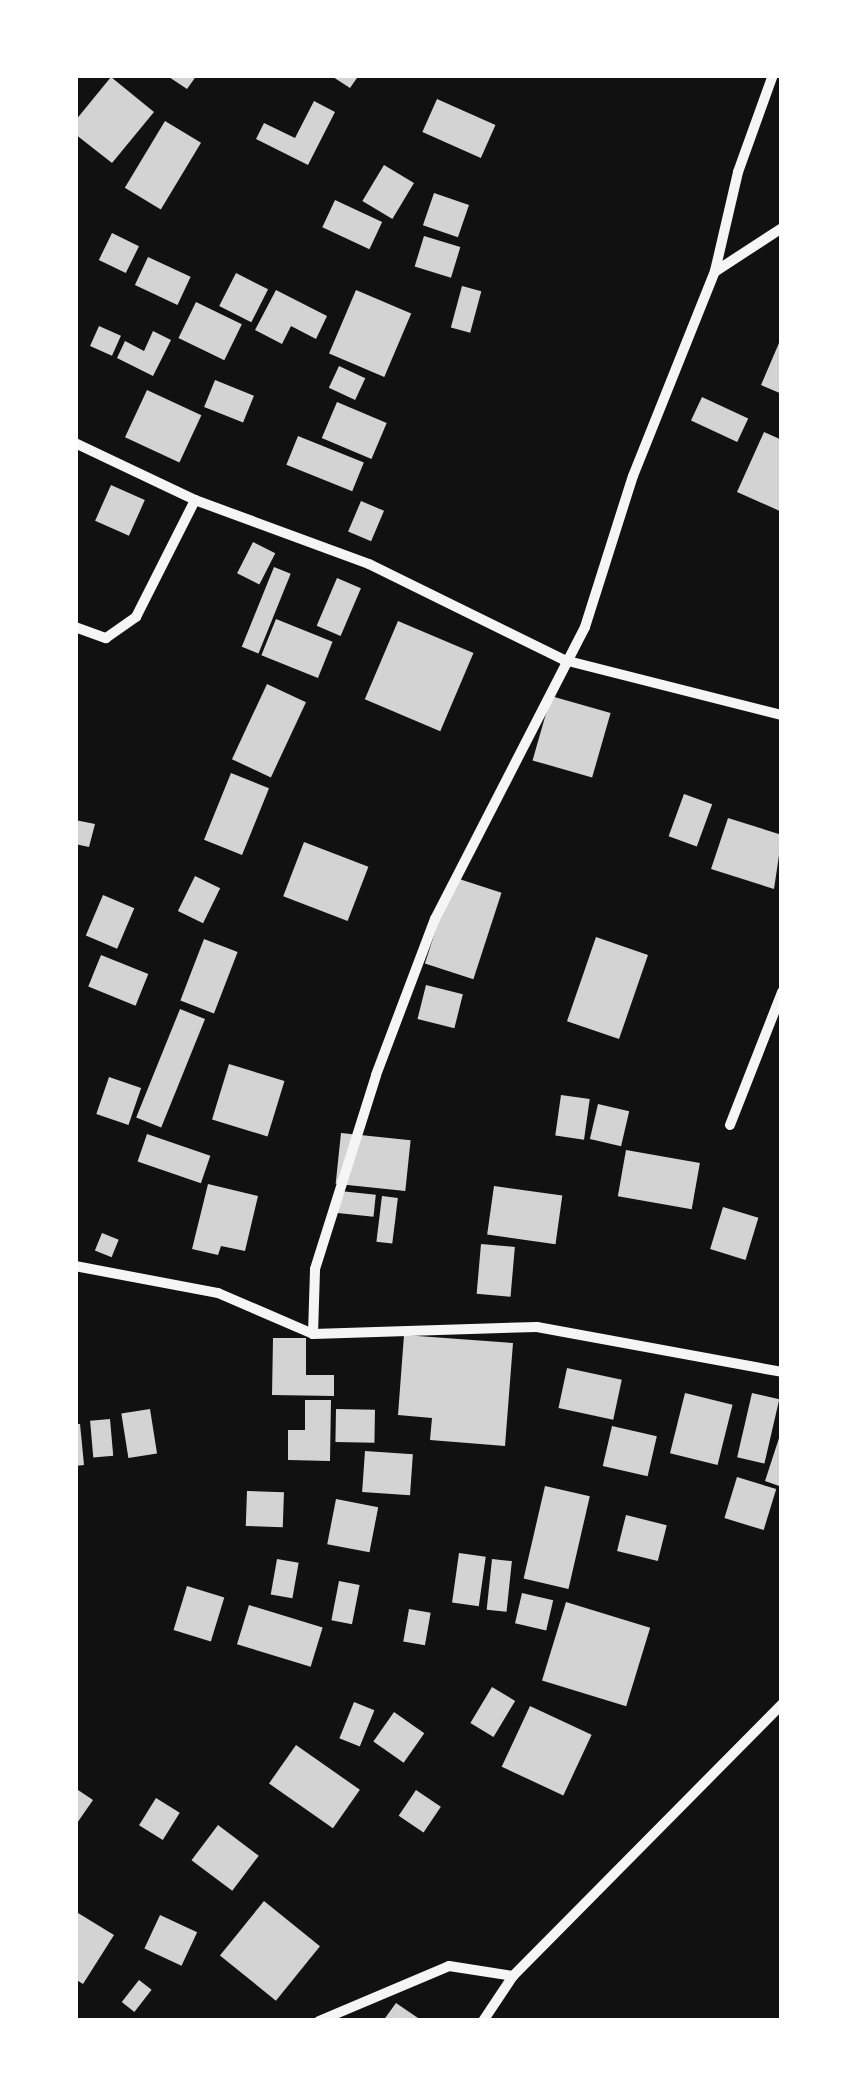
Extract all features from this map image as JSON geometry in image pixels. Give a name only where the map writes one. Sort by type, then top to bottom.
[{"type":"street","points":[[314,1334],[315,1269],[376,1075],[435,920],[584,627],[633,476],[716,271],[738,172],[772,75]]},
{"type":"street","points":[[716,271],[782,228]]},
{"type":"street","points":[[75,443],[195,500],[369,564],[564,660],[782,715]]},
{"type":"street","points":[[75,627],[106,638],[136,616],[195,500]]},
{"type":"street","points":[[730,1124],[782,992]]},
{"type":"street","points":[[75,1266],[218,1293],[314,1334],[538,1327],[782,1372]]},
{"type":"street","points":[[484,2021],[513,1976],[782,1704]]},
{"type":"street","points":[[319,2021],[449,1966],[513,1976]]},
{"type":"building","points":[[166,75],[197,75],[187,89]]},
{"type":"building","points":[[330,75],[359,75],[350,88]]},
{"type":"building","points":[[111,77],[154,112],[112,163],[75,134],[75,121]]},
{"type":"building","points":[[437,99],[495,125],[481,158],[422,132]]},
{"type":"building","points":[[314,101],[335,112],[308,165],[256,139],[264,123],[295,138]]},
{"type":"building","points":[[165,121],[201,143],[161,209],[125,188]]},
{"type":"building","points":[[384,165],[414,183],[392,219],[362,201]]},
{"type":"building","points":[[434,193],[469,205],[458,237],[423,225]]},
{"type":"building","points":[[335,200],[382,222],[369,249],[322,227]]},
{"type":"building","points":[[112,233],[139,246],[126,273],[99,260]]},
{"type":"building","points":[[424,236],[460,247],[451,278],[415,267]]},
{"type":"building","points":[[148,257],[191,277],[177,305],[135,285]]},
{"type":"building","points":[[236,273],[268,289],[251,322],[219,306]]},
{"type":"building","points":[[462,286],[481,291],[470,333],[451,328]]},
{"type":"building","points":[[276,290],[327,316],[316,339],[291,326],[282,344],[255,330]]},
{"type":"building","points":[[356,290],[411,313],[384,377],[329,354]]},
{"type":"building","points":[[196,302],[242,324],[224,360],[178,338]]},
{"type":"building","points":[[99,326],[121,336],[112,356],[90,346]]},
{"type":"building","points":[[153,331],[171,340],[153,376],[117,358],[125,341],[144,351]]},
{"type":"building","points":[[782,336],[782,394],[761,385]]},
{"type":"building","points":[[339,366],[365,378],[355,400],[329,388]]},
{"type":"building","points":[[215,380],[254,396],[243,423],[204,407]]},
{"type":"building","points":[[147,390],[201,415],[179,462],[125,437]]},
{"type":"building","points":[[702,397],[748,419],[737,442],[691,421]]},
{"type":"building","points":[[337,402],[387,423],[371,459],[322,438]]},
{"type":"building","points":[[764,432],[782,440],[782,512],[737,492]]},
{"type":"building","points":[[298,436],[364,463],[352,491],[286,465]]},
{"type":"building","points":[[111,485],[145,500],[129,536],[95,521]]},
{"type":"building","points":[[361,501],[384,511],[371,541],[348,531]]},
{"type":"building","points":[[253,542],[275,553],[259,585],[237,573]]},
{"type":"building","points":[[274,567],[291,574],[258,653],[242,647]]},
{"type":"building","points":[[337,578],[361,588],[341,636],[317,626]]},
{"type":"building","points":[[276,619],[333,642],[318,678],[261,655]]},
{"type":"building","points":[[398,621],[473,653],[440,731],[365,699]]},
{"type":"building","points":[[267,684],[306,702],[271,777],[232,759]]},
{"type":"building","points":[[551,696],[611,713],[592,777],[533,760]]},
{"type":"building","points":[[231,773],[269,788],[242,855],[204,840]]},
{"type":"building","points":[[684,794],[712,804],[697,847],[669,836]]},
{"type":"building","points":[[728,818],[782,835],[774,889],[711,869]]},
{"type":"building","points":[[75,820],[95,824],[89,847],[75,844]]},
{"type":"building","points":[[304,842],[368,867],[348,921],[283,896]]},
{"type":"building","points":[[195,876],[220,888],[203,923],[178,911]]},
{"type":"building","points":[[453,877],[502,893],[473,979],[425,964]]},
{"type":"building","points":[[103,895],[134,908],[117,949],[86,936]]},
{"type":"building","points":[[596,937],[648,955],[619,1039],[567,1021]]},
{"type":"building","points":[[204,939],[238,952],[214,1014],[180,1001]]},
{"type":"building","points":[[101,955],[148,974],[136,1006],[88,987]]},
{"type":"building","points":[[426,985],[463,994],[454,1028],[418,1019]]},
{"type":"building","points":[[180,1009],[205,1019],[161,1128],[136,1117]]},
{"type":"building","points":[[229,1064],[284,1081],[268,1136],[212,1119]]},
{"type":"building","points":[[109,1077],[141,1088],[128,1125],[96,1114]]},
{"type":"building","points":[[561,1095],[590,1099],[584,1140],[555,1136]]},
{"type":"building","points":[[598,1104],[629,1111],[621,1146],[590,1139]]},
{"type":"building","points":[[341,1133],[411,1140],[405,1191],[336,1184]]},
{"type":"building","points":[[147,1134],[210,1156],[201,1183],[138,1161]]},
{"type":"building","points":[[626,1150],[700,1163],[692,1209],[618,1196]]},
{"type":"building","points":[[208,1184],[258,1196],[245,1251],[221,1246],[218,1255],[192,1249]]},
{"type":"building","points":[[494,1186],[562,1196],[556,1244],[487,1235]]},
{"type":"building","points":[[340,1191],[376,1195],[374,1217],[338,1213]]},
{"type":"building","points":[[382,1196],[398,1198],[392,1244],[376,1242]]},
{"type":"building","points":[[723,1207],[758,1218],[746,1260],[710,1249]]},
{"type":"building","points":[[102,1233],[119,1240],[112,1257],[95,1251]]},
{"type":"building","points":[[481,1244],[515,1247],[511,1297],[477,1294]]},
{"type":"building","points":[[404,1335],[513,1343],[505,1446],[430,1440],[432,1418],[398,1415]]},
{"type":"building","points":[[273,1338],[306,1338],[306,1375],[334,1375],[334,1396],[272,1395]]},
{"type":"building","points":[[567,1368],[622,1380],[613,1420],[558,1408]]},
{"type":"building","points":[[685,1393],[733,1405],[718,1465],[670,1453]]},
{"type":"building","points":[[752,1393],[779,1399],[764,1464],[737,1457]]},
{"type":"building","points":[[305,1400],[331,1400],[330,1461],[288,1460],[288,1430],[305,1430]]},
{"type":"building","points":[[150,1409],[157,1453],[128,1458],[121,1414]]},
{"type":"building","points":[[336,1409],[375,1410],[374,1443],[335,1442]]},
{"type":"building","points":[[110,1419],[113,1456],[93,1458],[90,1421]]},
{"type":"building","points":[[75,1424],[80,1424],[84,1465],[75,1466]]},
{"type":"building","points":[[612,1426],[657,1436],[648,1476],[603,1466]]},
{"type":"building","points":[[782,1429],[782,1487],[765,1481]]},
{"type":"building","points":[[365,1451],[413,1454],[410,1495],[362,1492]]},
{"type":"building","points":[[737,1477],[776,1489],[764,1530],[724,1518]]},
{"type":"building","points":[[545,1486],[590,1496],[568,1589],[524,1579]]},
{"type":"building","points":[[247,1491],[284,1492],[283,1527],[246,1526]]},
{"type":"building","points":[[336,1499],[378,1507],[369,1552],[327,1544]]},
{"type":"building","points":[[626,1515],[667,1525],[658,1561],[617,1551]]},
{"type":"building","points":[[459,1553],[486,1557],[479,1606],[452,1603]]},
{"type":"building","points":[[277,1559],[299,1563],[292,1598],[271,1594]]},
{"type":"building","points":[[492,1559],[512,1561],[507,1612],[487,1610]]},
{"type":"building","points":[[339,1581],[360,1585],[352,1624],[331,1620]]},
{"type":"building","points":[[187,1586],[224,1597],[211,1641],[174,1630]]},
{"type":"building","points":[[522,1593],[553,1600],[546,1630],[515,1623]]},
{"type":"building","points":[[566,1602],[650,1628],[626,1706],[542,1680]]},
{"type":"building","points":[[249,1605],[323,1628],[311,1667],[237,1644]]},
{"type":"building","points":[[409,1609],[431,1613],[425,1645],[403,1641]]},
{"type":"building","points":[[492,1687],[515,1701],[494,1737],[470,1723]]},
{"type":"building","points":[[354,1702],[374,1710],[360,1746],[339,1738]]},
{"type":"building","points":[[530,1706],[592,1735],[563,1795],[502,1767]]},
{"type":"building","points":[[394,1712],[424,1733],[404,1763],[373,1741]]},
{"type":"building","points":[[296,1745],[360,1790],[333,1828],[269,1784]]},
{"type":"building","points":[[75,1788],[93,1800],[75,1826]]},
{"type":"building","points":[[416,1790],[441,1807],[424,1832],[399,1816]]},
{"type":"building","points":[[156,1798],[180,1813],[163,1840],[139,1825]]},
{"type":"building","points":[[218,1825],[259,1856],[232,1891],[192,1860]]},
{"type":"building","points":[[264,1901],[320,1946],[276,2001],[220,1955]]},
{"type":"building","points":[[78,1913],[114,1935],[83,1984],[75,1979]]},
{"type":"building","points":[[160,1915],[197,1932],[182,1966],[144,1949]]},
{"type":"building","points":[[139,1980],[152,1990],[134,2012],[122,2002]]},
{"type":"building","points":[[396,2003],[418,2018],[416,2021],[383,2021]]}]
